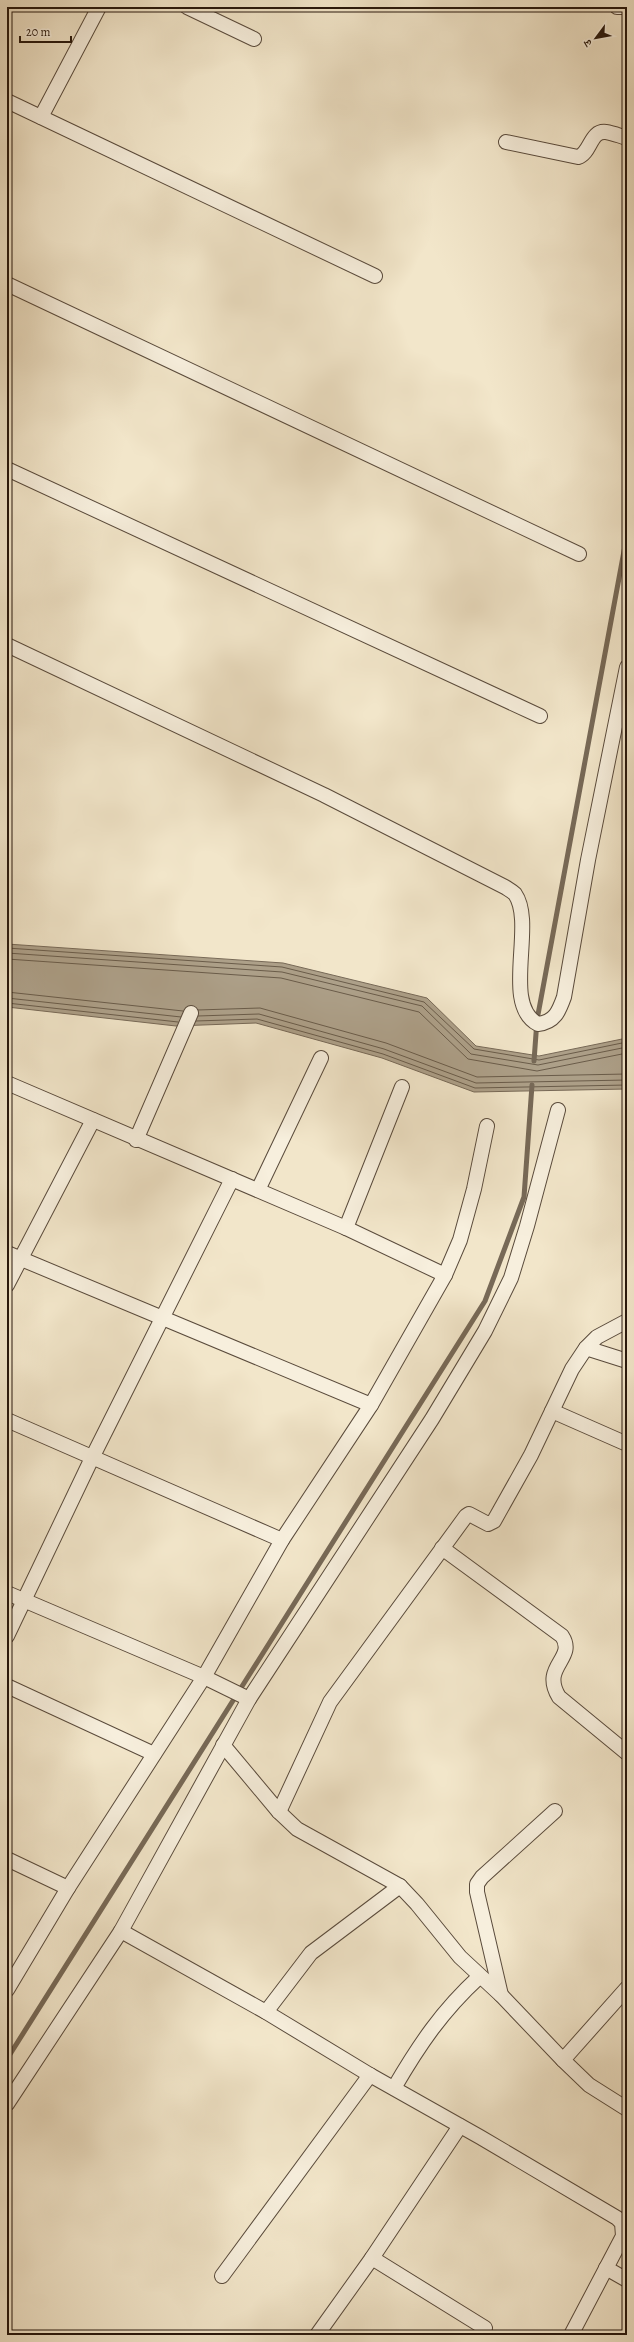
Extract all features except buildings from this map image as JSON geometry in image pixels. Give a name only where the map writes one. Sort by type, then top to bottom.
[{"type":"street","points":[[41,117],[100,7]]},
{"type":"street","points":[[187,7],[254,39]]},
{"type":"street","points":[[617,7],[627,7]]},
{"type":"street","points":[[7,101],[375,276]]},
{"type":"street","points":[[506,142],[578,157],[586,151],[594,136],[598,133],[606,132],[627,138]]},
{"type":"street","points":[[7,284],[579,554]]},
{"type":"street","points":[[7,469],[540,716]]},
{"type":"street","points":[[7,645],[317,792],[505,886],[514,894],[519,905],[520,984],[523,1006],[534,1022],[551,1021],[558,1013],[564,997],[588,860],[627,667]]},
{"type":"street","points":[[136,1140],[191,1013]]},
{"type":"street","points":[[258,1190],[321,1058]]},
{"type":"street","points":[[7,1083],[136,1140],[346,1228],[445,1275]]},
{"type":"street","points":[[346,1228],[402,1087]]},
{"type":"street","points":[[7,2104],[121,1931],[223,1745],[245,1697],[432,1419],[495,1313],[511,1278],[527,1226],[558,1110]]},
{"type":"street","points":[[7,1285],[93,1120]]},
{"type":"street","points":[[7,1990],[68,1888],[204,1676],[282,1540],[371,1404],[445,1275],[460,1240],[474,1189],[487,1126]]},
{"type":"street","points":[[7,1636],[92,1458],[232,1179]]},
{"type":"street","points":[[7,1253],[371,1404]]},
{"type":"street","points":[[279,1812],[330,1702],[442,1548],[469,1514],[488,1524],[494,1521],[531,1455],[572,1369],[586,1348],[597,1337],[627,1321]]},
{"type":"street","points":[[586,1348],[627,1361]]},
{"type":"street","points":[[552,1411],[627,1444]]},
{"type":"street","points":[[7,1420],[282,1540]]},
{"type":"street","points":[[442,1548],[562,1636],[566,1643],[567,1649],[552,1678],[554,1688],[560,1697],[627,1753]]},
{"type":"street","points":[[7,1593],[204,1676],[245,1697]]},
{"type":"street","points":[[7,1686],[154,1754]]},
{"type":"street","points":[[223,1745],[279,1812],[297,1829],[400,1886],[479,1976],[501,1995],[563,2060],[589,2084],[627,2109]]},
{"type":"street","points":[[501,1995],[477,1892],[477,1884],[482,1877],[555,1811]]},
{"type":"street","points":[[7,1859],[68,1888]]},
{"type":"street","points":[[266,2012],[311,1953],[400,1886]]},
{"type":"street","points":[[121,1931],[266,2012],[622,2223],[623,2236],[571,2335]]},
{"type":"street","points":[[394,2088],[420,2043],[440,2016],[479,1976]]},
{"type":"street","points":[[563,2060],[627,1988]]},
{"type":"street","points":[[222,2276],[370,2075]]},
{"type":"street","points":[[317,2335],[372,2258],[460,2126]]},
{"type":"street","points":[[372,2258],[485,2328]]},
{"type":"street","points":[[606,2268],[627,2280]]},
{"type":"water","points":[[7,944],[283,963],[427,998],[476,1046],[539,1056],[627,1038],[627,1089],[474,1092],[382,1058],[256,1023],[176,1026],[7,1007]]},
{"type":"waterway","points":[[534,1061],[537,1020],[627,535]]},
{"type":"waterway","points":[[7,2059],[485,1301],[524,1197],[532,1085]]}]
